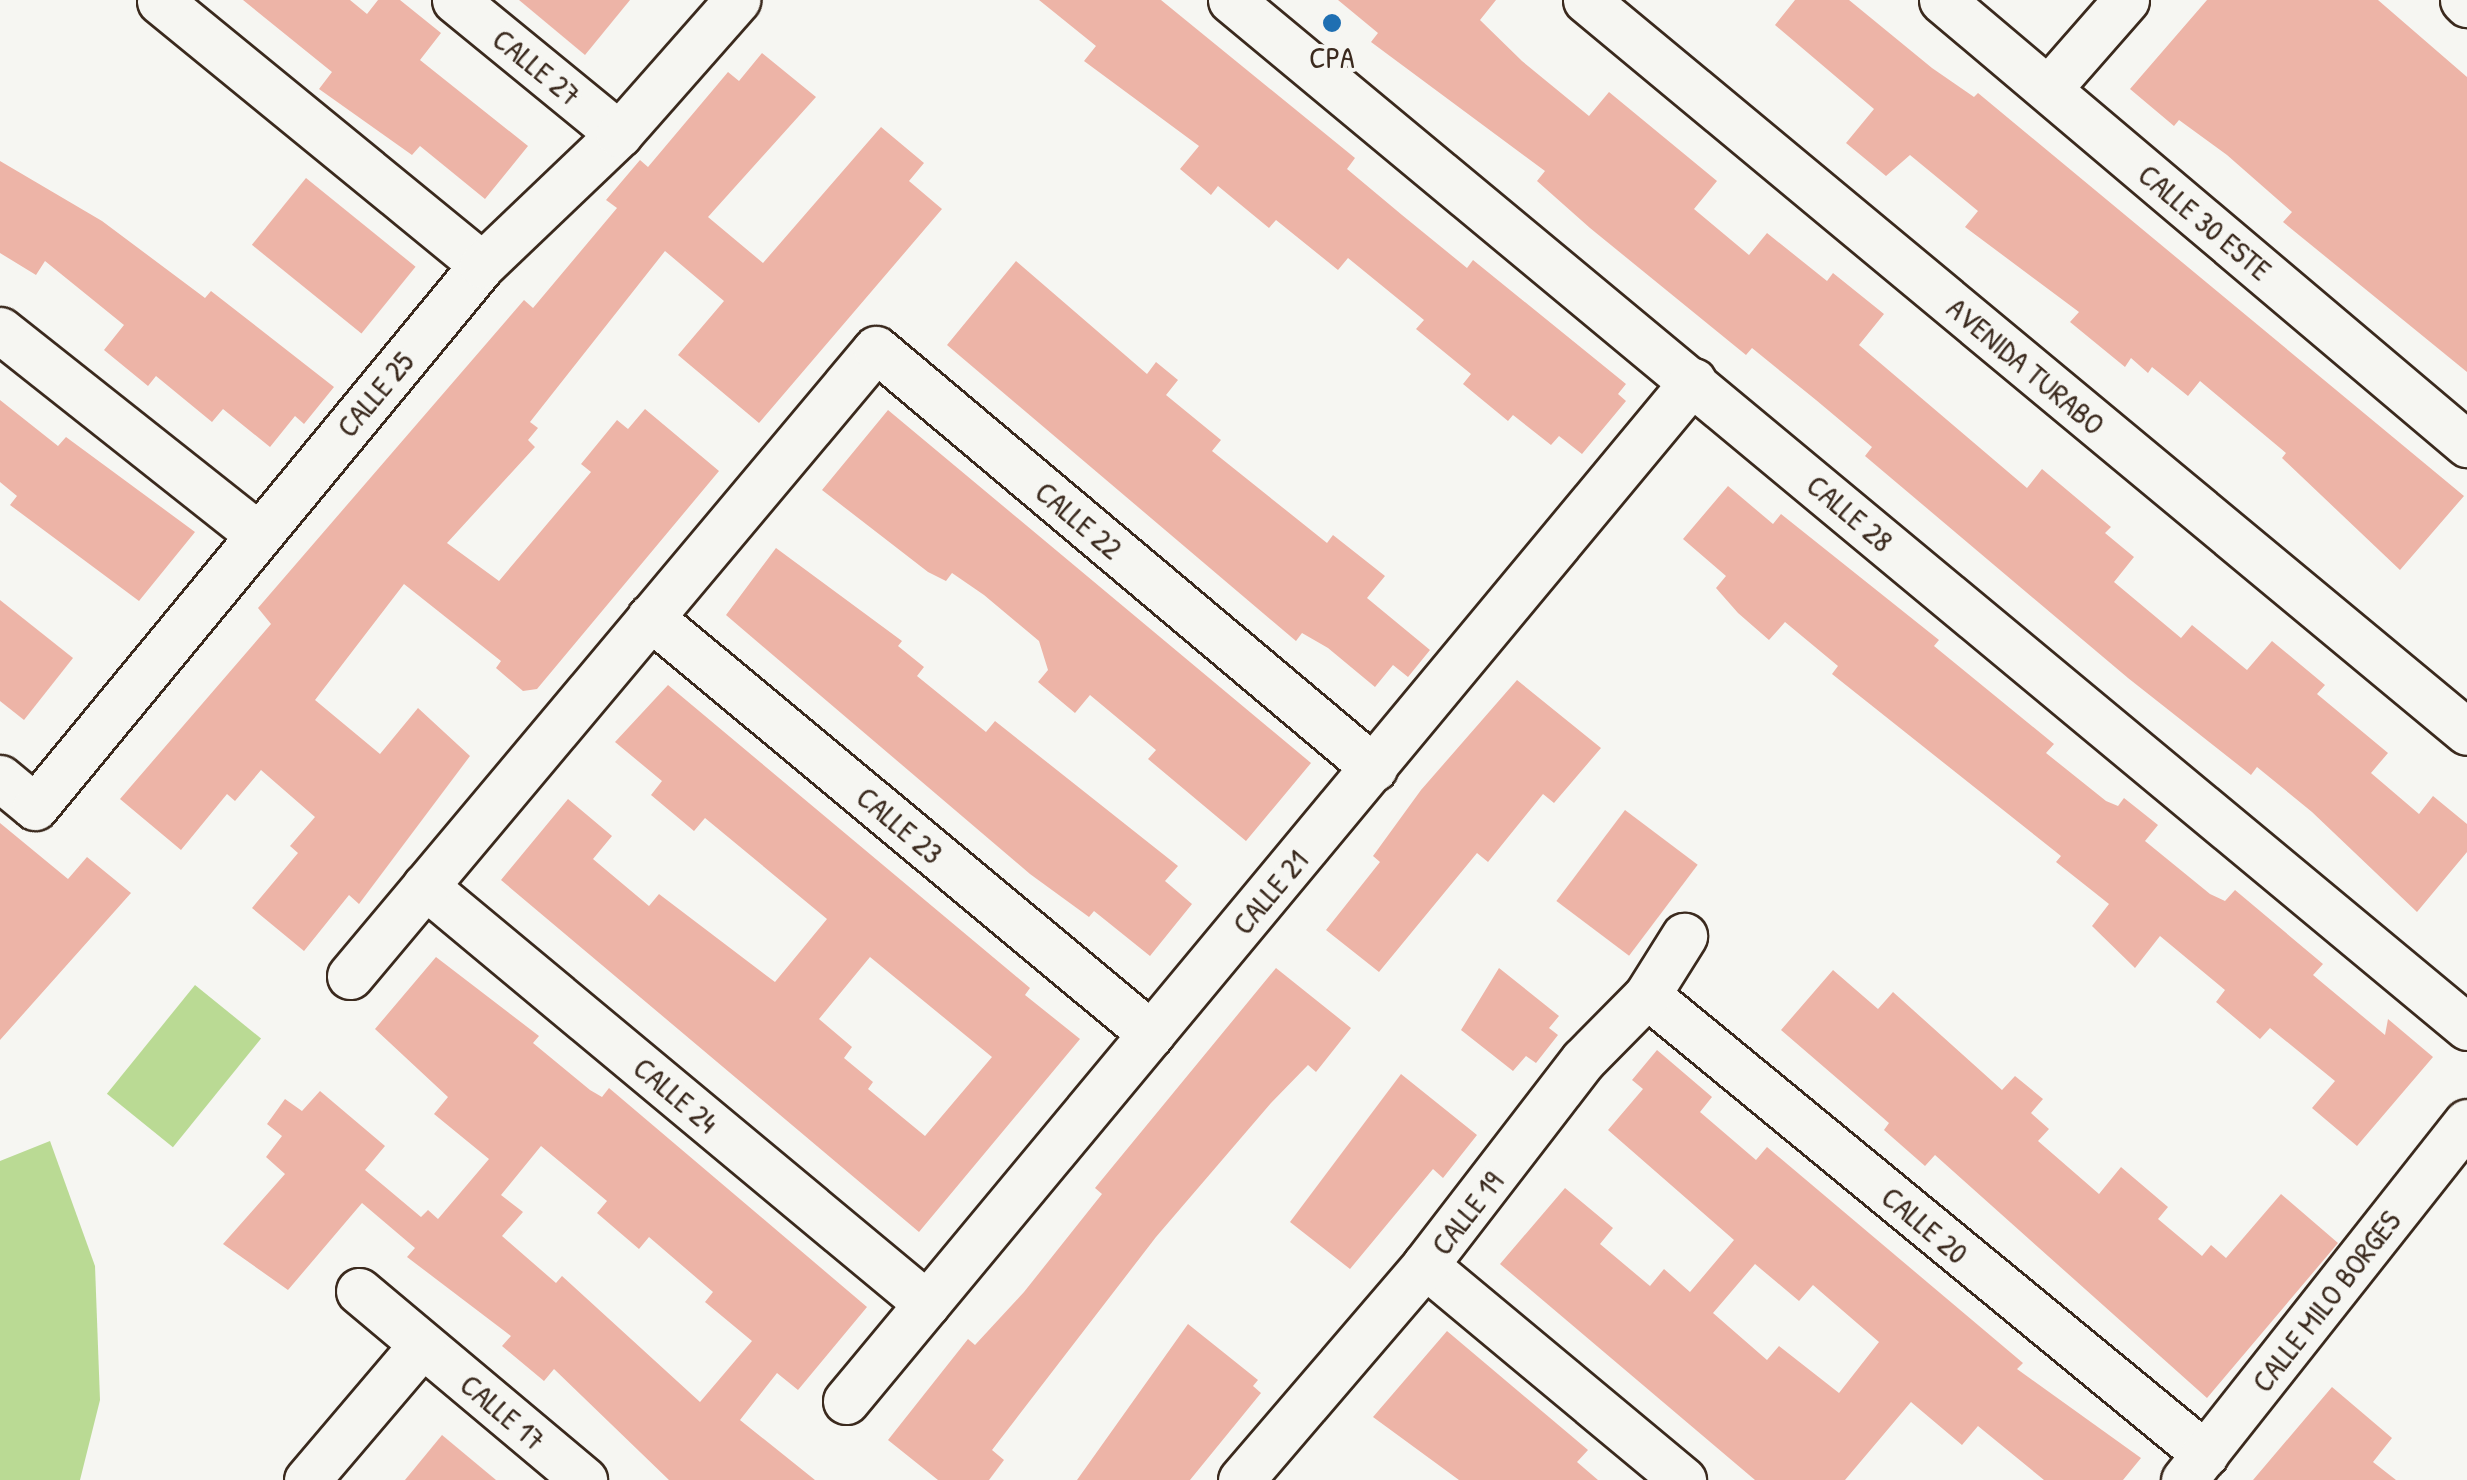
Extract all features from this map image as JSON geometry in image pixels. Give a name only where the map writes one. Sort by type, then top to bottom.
[{"type":"street","name":"CALLE 27","points":[[454,0],[619,134]]},
{"type":"street","name":"CALLE 25","points":[[0,778],[35,807],[482,265],[619,134],[738,0]]},
{"type":"street","name":"AVENIDA TURABO","points":[[1586,0],[2467,732]]},
{"type":"street","name":"CALLE 30 ESTE","points":[[1942,0],[2467,444]]},
{"type":"street","points":[[2049,88],[2126,0]]},
{"type":"street","points":[[160,1],[482,265]]},
{"type":"street","name":"CALLE 28","points":[[1237,2],[2467,1027]]},
{"type":"street","points":[[0,330],[257,534]]},
{"type":"street","name":"CALLE 22","points":[[650,616],[876,350],[1374,768]]},
{"type":"street","name":"CALLE 21","points":[[846,1401],[1693,380]]},
{"type":"street","points":[[350,976],[650,616]]},
{"type":"street","name":"CALLE 23","points":[[650,616],[1151,1034]]},
{"type":"street","name":"CALLE 24","points":[[425,886],[927,1304]]},
{"type":"street","name":"CALLE 19","points":[[1683,1480],[1425,1266],[1583,1060],[1647,995],[1684,936]]},
{"type":"street","name":"CALLE 20","points":[[1647,995],[2194,1467]]},
{"type":"street","name":"CALLE MILO BORGES","points":[[2194,1467],[2467,1122]]},
{"type":"street","points":[[1240,1480],[1425,1266]]},
{"type":"street","name":"CALLE 17","points":[[359,1292],[584,1480]]},
{"type":"street","points":[[307,1480],[422,1344]]},
{"type":"green space","points":[[195,985],[261,1038],[173,1147],[107,1094]]},
{"type":"green space","points":[[50,1141],[95,1266],[100,1400],[80,1480],[0,1480],[0,1161]]},
{"type":"building","points":[[243,0],[350,0],[367,14],[378,0],[400,0],[441,33],[420,60],[528,146],[485,199],[420,146],[412,155],[319,89],[332,72]]},
{"type":"building","points":[[519,0],[630,0],[585,55]]},
{"type":"building","points":[[1039,0],[1161,0],[1355,158],[1347,169],[1402,215],[1467,268],[1473,260],[1626,384],[1618,394],[1626,401],[1582,454],[1559,436],[1551,445],[1513,415],[1508,421],[1463,384],[1471,374],[1416,329],[1424,320],[1348,258],[1338,270],[1276,220],[1269,228],[1218,186],[1211,195],[1180,169],[1199,146],[1084,61],[1096,46]]},
{"type":"building","points":[[1338,0],[1496,0],[1480,20],[1522,61],[1589,116],[1609,92],[1717,181],[1694,209],[1749,255],[1767,233],[1827,281],[1833,273],[1884,314],[1859,345],[2027,488],[2042,469],[2111,527],[2105,533],[2134,557],[2114,582],[2181,638],[2192,625],[2247,670],[2272,641],[2325,685],[2317,694],[2388,753],[2371,773],[2419,814],[2433,796],[2467,824],[2467,852],[2417,912],[2312,812],[2257,767],[2251,775],[2128,678],[1865,456],[1872,447],[1816,400],[1752,348],[1746,355],[1590,228],[1537,181],[1545,171],[1371,42],[1378,33]]},
{"type":"building","points":[[1795,0],[1849,0],[1932,68],[1974,97],[1978,93],[2464,496],[2400,570],[2282,458],[2286,453],[2200,381],[2188,396],[2152,367],[2148,373],[2131,358],[2125,367],[2070,322],[2079,312],[1965,227],[1978,211],[1910,155],[1886,176],[1846,143],[1874,109],[1775,25]]},
{"type":"building","points":[[2207,0],[2378,0],[2467,77],[2467,372],[2283,222],[2292,212],[2227,155],[2179,120],[2174,126],[2130,89]]},
{"type":"building","points":[[762,53],[816,97],[708,217],[763,263],[881,127],[924,163],[909,181],[942,209],[759,423],[678,355],[724,301],[665,251],[530,422],[538,428],[528,440],[535,447],[447,543],[499,581],[591,472],[581,464],[617,420],[628,429],[645,409],[719,471],[537,689],[523,691],[496,668],[501,661],[404,584],[315,700],[380,754],[418,708],[470,756],[359,904],[349,895],[304,951],[252,908],[298,853],[290,846],[315,817],[261,770],[235,801],[227,794],[181,850],[120,799],[271,624],[258,608],[524,300],[533,308],[617,208],[606,200],[640,160],[648,167],[728,72],[739,81]]},
{"type":"building","points":[[0,161],[102,221],[205,298],[211,291],[334,387],[304,424],[295,416],[270,447],[223,409],[212,422],[156,376],[148,386],[104,350],[124,325],[45,261],[36,275],[0,253]]},
{"type":"building","points":[[306,178],[416,267],[361,334],[252,245]]},
{"type":"building","points":[[1016,261],[1147,374],[1156,362],[1178,380],[1166,395],[1221,440],[1212,451],[1327,543],[1333,535],[1385,576],[1367,598],[1430,650],[1408,677],[1393,665],[1375,687],[1328,648],[1302,633],[1296,641],[947,345]]},
{"type":"building","points":[[0,400],[58,446],[66,437],[195,532],[139,601],[10,505],[17,496],[0,482]]},
{"type":"building","points":[[888,410],[1311,763],[1246,841],[1148,759],[1156,750],[1090,695],[1075,713],[1038,682],[1048,670],[1039,641],[984,595],[952,573],[946,581],[928,572],[822,490]]},
{"type":"building","points":[[1728,486],[1773,524],[1781,514],[1939,640],[1934,646],[2054,744],[2046,753],[2106,801],[2118,806],[2124,798],[2158,825],[2145,841],[2210,894],[2225,901],[2235,890],[2323,964],[2313,975],[2385,1035],[2388,1019],[2433,1057],[2357,1146],[2312,1108],[2335,1081],[2270,1028],[2260,1039],[2216,1002],[2225,990],[2160,936],[2135,968],[2092,926],[2109,904],[2056,862],[2061,856],[1832,674],[1838,666],[1785,622],[1769,640],[1738,613],[1716,588],[1726,576],[1683,539]]},
{"type":"building","points":[[776,548],[902,641],[898,646],[924,667],[917,676],[986,732],[995,721],[1178,866],[1165,881],[1192,904],[1150,956],[1094,911],[1089,917],[1030,874],[726,615]]},
{"type":"building","points":[[0,600],[73,658],[24,720],[0,701]]},
{"type":"building","points":[[1517,680],[1601,748],[1554,803],[1543,794],[1488,862],[1477,853],[1379,972],[1326,930],[1380,862],[1373,856],[1421,790]]},
{"type":"building","points":[[668,685],[1030,988],[1025,995],[1080,1039],[919,1232],[501,880],[568,799],[612,836],[593,859],[649,906],[659,894],[775,982],[827,919],[705,818],[694,831],[651,795],[662,781],[615,742]],"holes":[[[870,957],[992,1057],[925,1136],[868,1089],[873,1082],[844,1058],[852,1047],[819,1019]]]},
{"type":"building","points":[[1625,810],[1698,865],[1629,956],[1556,901]]},
{"type":"building","points":[[0,823],[68,879],[87,857],[131,893],[0,1040]]},
{"type":"building","points":[[436,957],[539,1036],[533,1043],[590,1090],[602,1097],[609,1088],[867,1307],[798,1390],[777,1373],[740,1420],[815,1480],[669,1480],[554,1369],[544,1381],[502,1346],[511,1336],[407,1257],[415,1248],[362,1203],[288,1290],[223,1244],[285,1174],[266,1157],[282,1136],[267,1124],[285,1099],[302,1111],[320,1091],[385,1146],[365,1170],[421,1217],[428,1210],[438,1219],[489,1159],[434,1114],[448,1097],[375,1029]],"holes":[[[541,1146],[607,1201],[597,1213],[639,1249],[649,1237],[713,1292],[705,1302],[752,1341],[700,1402],[562,1276],[556,1283],[502,1236],[523,1212],[501,1195]]]},
{"type":"building","points":[[1276,968],[1351,1028],[1316,1072],[1308,1065],[1271,1103],[1156,1237],[992,1450],[1004,1460],[989,1480],[938,1480],[888,1440],[968,1339],[975,1345],[1024,1292],[1102,1194],[1095,1188]]},
{"type":"building","points":[[1499,968],[1559,1016],[1549,1028],[1558,1035],[1536,1063],[1526,1056],[1513,1071],[1461,1030]]},
{"type":"building","points":[[1833,970],[1878,1009],[1893,992],[2002,1090],[2015,1076],[2043,1099],[2031,1113],[2049,1129],[2038,1141],[2099,1194],[2121,1167],[2168,1207],[2158,1219],[2202,1256],[2211,1245],[2226,1258],[2281,1194],[2338,1243],[2207,1398],[1935,1155],[1925,1166],[1884,1130],[1889,1123],[1781,1030]]},
{"type":"building","points":[[1657,1050],[1712,1097],[1700,1112],[1756,1160],[1767,1147],[2023,1363],[2017,1369],[2141,1458],[2123,1480],[2044,1480],[1978,1426],[1962,1445],[1911,1402],[1845,1480],[1755,1480],[1500,1264],[1565,1188],[1613,1228],[1600,1244],[1650,1286],[1664,1269],[1690,1292],[1734,1240],[1608,1130],[1643,1089],[1632,1080]],"holes":[[[1755,1264],[1799,1301],[1813,1285],[1879,1342],[1839,1393],[1779,1346],[1767,1360],[1713,1313]]]},
{"type":"building","points":[[1401,1074],[1477,1135],[1443,1178],[1433,1169],[1350,1269],[1290,1222]]},
{"type":"building","points":[[1188,1324],[1258,1380],[1253,1386],[1261,1393],[1190,1480],[1077,1480]]},
{"type":"building","points":[[1447,1331],[1588,1450],[1577,1462],[1598,1480],[1459,1480],[1373,1417]]},
{"type":"building","points":[[2332,1387],[2392,1438],[2373,1462],[2396,1480],[2253,1480]]},
{"type":"building","points":[[442,1435],[496,1480],[405,1480]]},
{"type":"place","name":"CPA","points":[[1332,23]]}]
